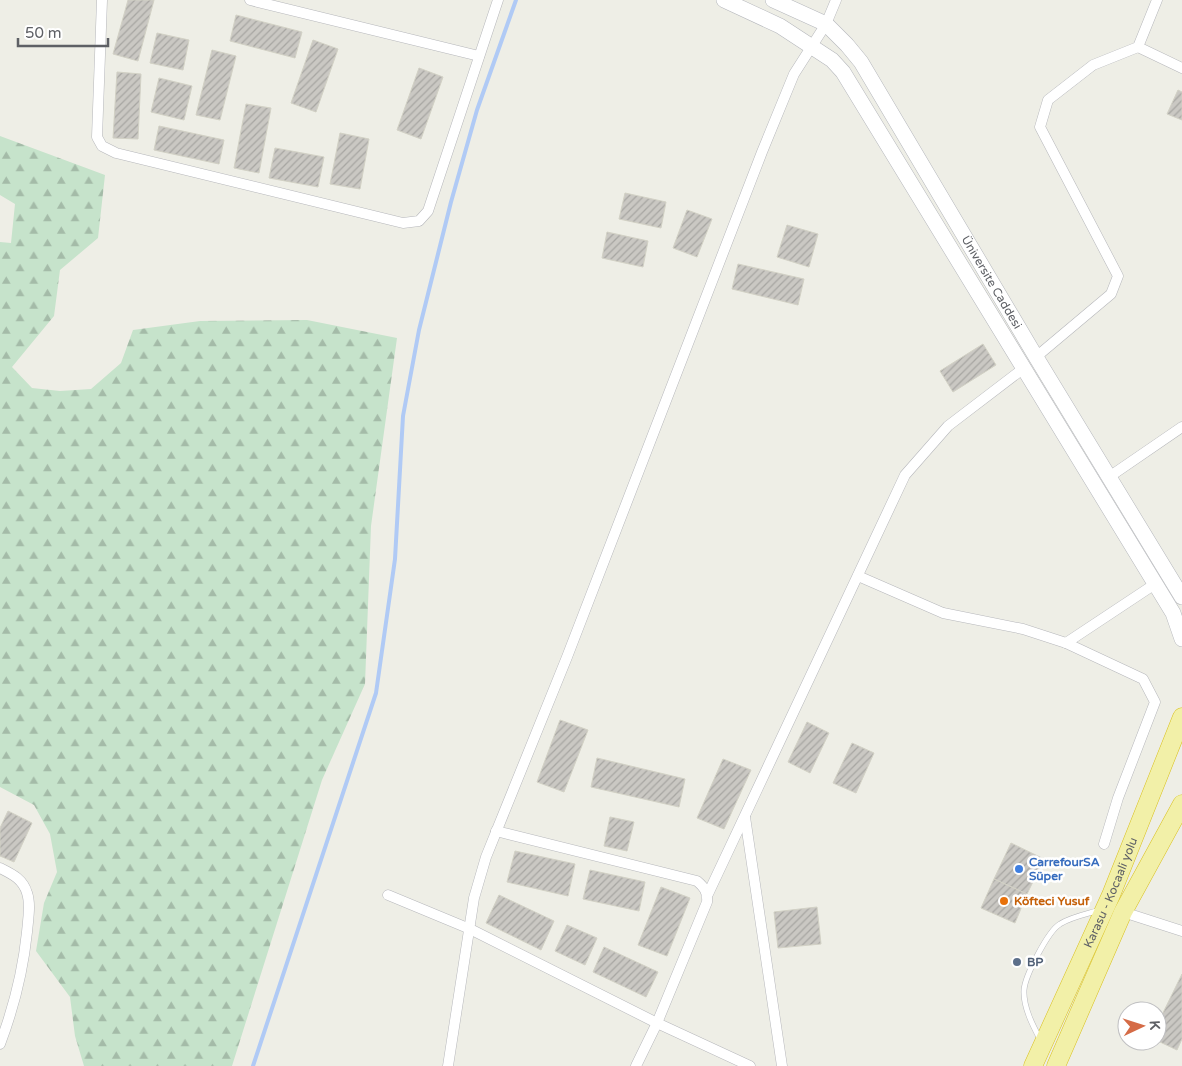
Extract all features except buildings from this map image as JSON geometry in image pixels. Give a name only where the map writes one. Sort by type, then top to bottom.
[{"type":"highway","name":"Karasu - Kocaali yolu","points":[[1033,1066],[1105,908],[1182,717]]},
{"type":"highway","name":"Karasu - Kocaali yolu","points":[[1056,1066],[1123,912],[1182,804]]},
{"type":"main road","points":[[724,0],[780,26],[832,60],[858,92],[1173,613],[1182,639]]},
{"type":"main road","name":"Üniversite Caddesi","points":[[773,0],[826,24],[848,45],[872,80],[1036,357],[1182,597]]},
{"type":"street","points":[[102,0],[97,137],[102,146],[116,153],[403,223],[420,220],[428,211],[498,0]]},
{"type":"street","points":[[250,0],[479,56]]},
{"type":"street","points":[[448,1066],[474,898],[486,857],[567,657],[762,152],[794,74],[826,24],[836,0]]},
{"type":"street","points":[[1036,357],[1111,294],[1118,276],[1040,127],[1048,100],[1093,65],[1138,47],[1158,0]]},
{"type":"street","points":[[1138,47],[1182,68]]},
{"type":"street","points":[[636,1066],[658,1024],[707,902],[708,894],[905,475],[948,426],[1024,368]]},
{"type":"street","points":[[1109,477],[1182,427]]},
{"type":"street","points":[[858,576],[943,613],[1023,629],[1066,643],[1143,680],[1155,702],[1118,798],[1104,844]]},
{"type":"street","points":[[1066,643],[1155,584]]},
{"type":"street","points":[[745,817],[782,1066]]},
{"type":"street","points":[[496,831],[697,881],[708,894]]},
{"type":"street","points":[[0,868],[19,878],[28,894],[28,920],[23,966],[15,1002],[2,1029],[0,1044]]},
{"type":"street","points":[[388,895],[470,929],[658,1024],[750,1066]]},
{"type":"street","points":[[1123,912],[1182,931]]},
{"type":"lane","points":[[1043,1044],[1026,1006],[1024,989],[1043,944],[1049,932],[1061,922],[1105,908]]},
{"type":"green space","points":[[0,136],[105,175],[98,238],[60,270],[54,316],[12,367],[32,388],[60,391],[91,389],[121,363],[133,330],[200,321],[307,320],[397,338],[371,526],[365,684],[322,780],[232,1066],[84,1066],[75,1036],[70,997],[36,951],[44,903],[57,872],[50,834],[34,805],[0,787],[0,242],[11,243],[15,204],[0,195]]},
{"type":"waterway","points":[[253,1066],[376,693],[395,559],[403,416],[419,330],[451,202],[477,110],[516,0]]},
{"type":"place","name":"CarrefourSA Süper","points":[[1019,869]]},
{"type":"place","name":"Köfteci Yusuf","points":[[1004,901]]},
{"type":"place","name":"BP","points":[[1017,962]]}]
